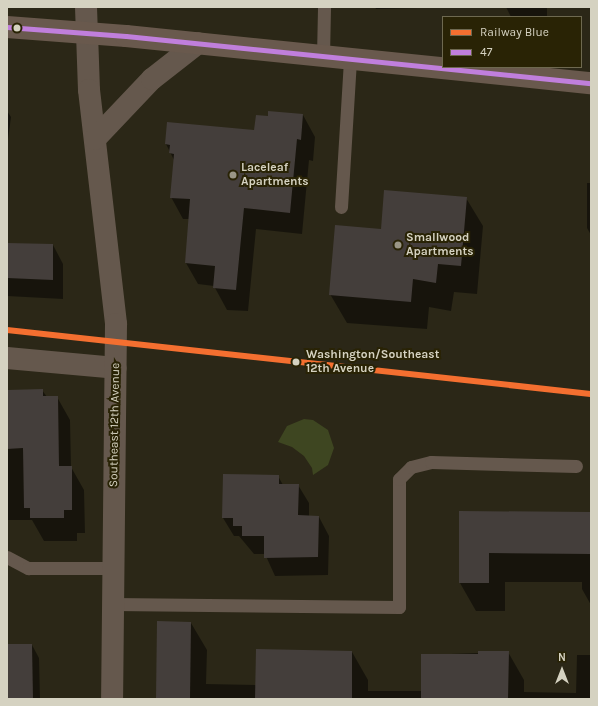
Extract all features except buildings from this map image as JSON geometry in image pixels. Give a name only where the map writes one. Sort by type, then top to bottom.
[{"type":"main road","points":[[7,27],[198,43],[591,84]]},
{"type":"street","name":"Southeast 12th Avenue","points":[[86,7],[95,139],[116,324],[112,699]]},
{"type":"street","points":[[95,139],[152,79],[198,43]]},
{"type":"street","points":[[7,358],[116,368]]},
{"type":"lane","points":[[323,56],[324,7]]},
{"type":"lane","points":[[341,207],[350,59]]},
{"type":"lane","points":[[113,604],[399,607],[399,480],[412,467],[431,462],[576,466]]},
{"type":"lane","points":[[7,557],[28,568],[113,568]]},
{"type":"green space","points":[[304,419],[313,420],[328,430],[334,448],[328,465],[313,475],[312,468],[304,456],[292,447],[278,442],[287,426]]},
{"type":"rail line","name":"Blue","points":[[7,330],[591,394]]},
{"type":"transit line","name":"47","points":[[7,27],[126,36],[442,68]]},
{"type":"transit line","name":"47","points":[[443,68],[591,83]]},
{"type":"place","name":"Laceleaf Apartments","points":[[233,175]]},
{"type":"place","name":"Smallwood Apartments","points":[[398,245]]},
{"type":"place","name":"Washington/Southeast 12th Avenue","points":[[296,362]]}]
